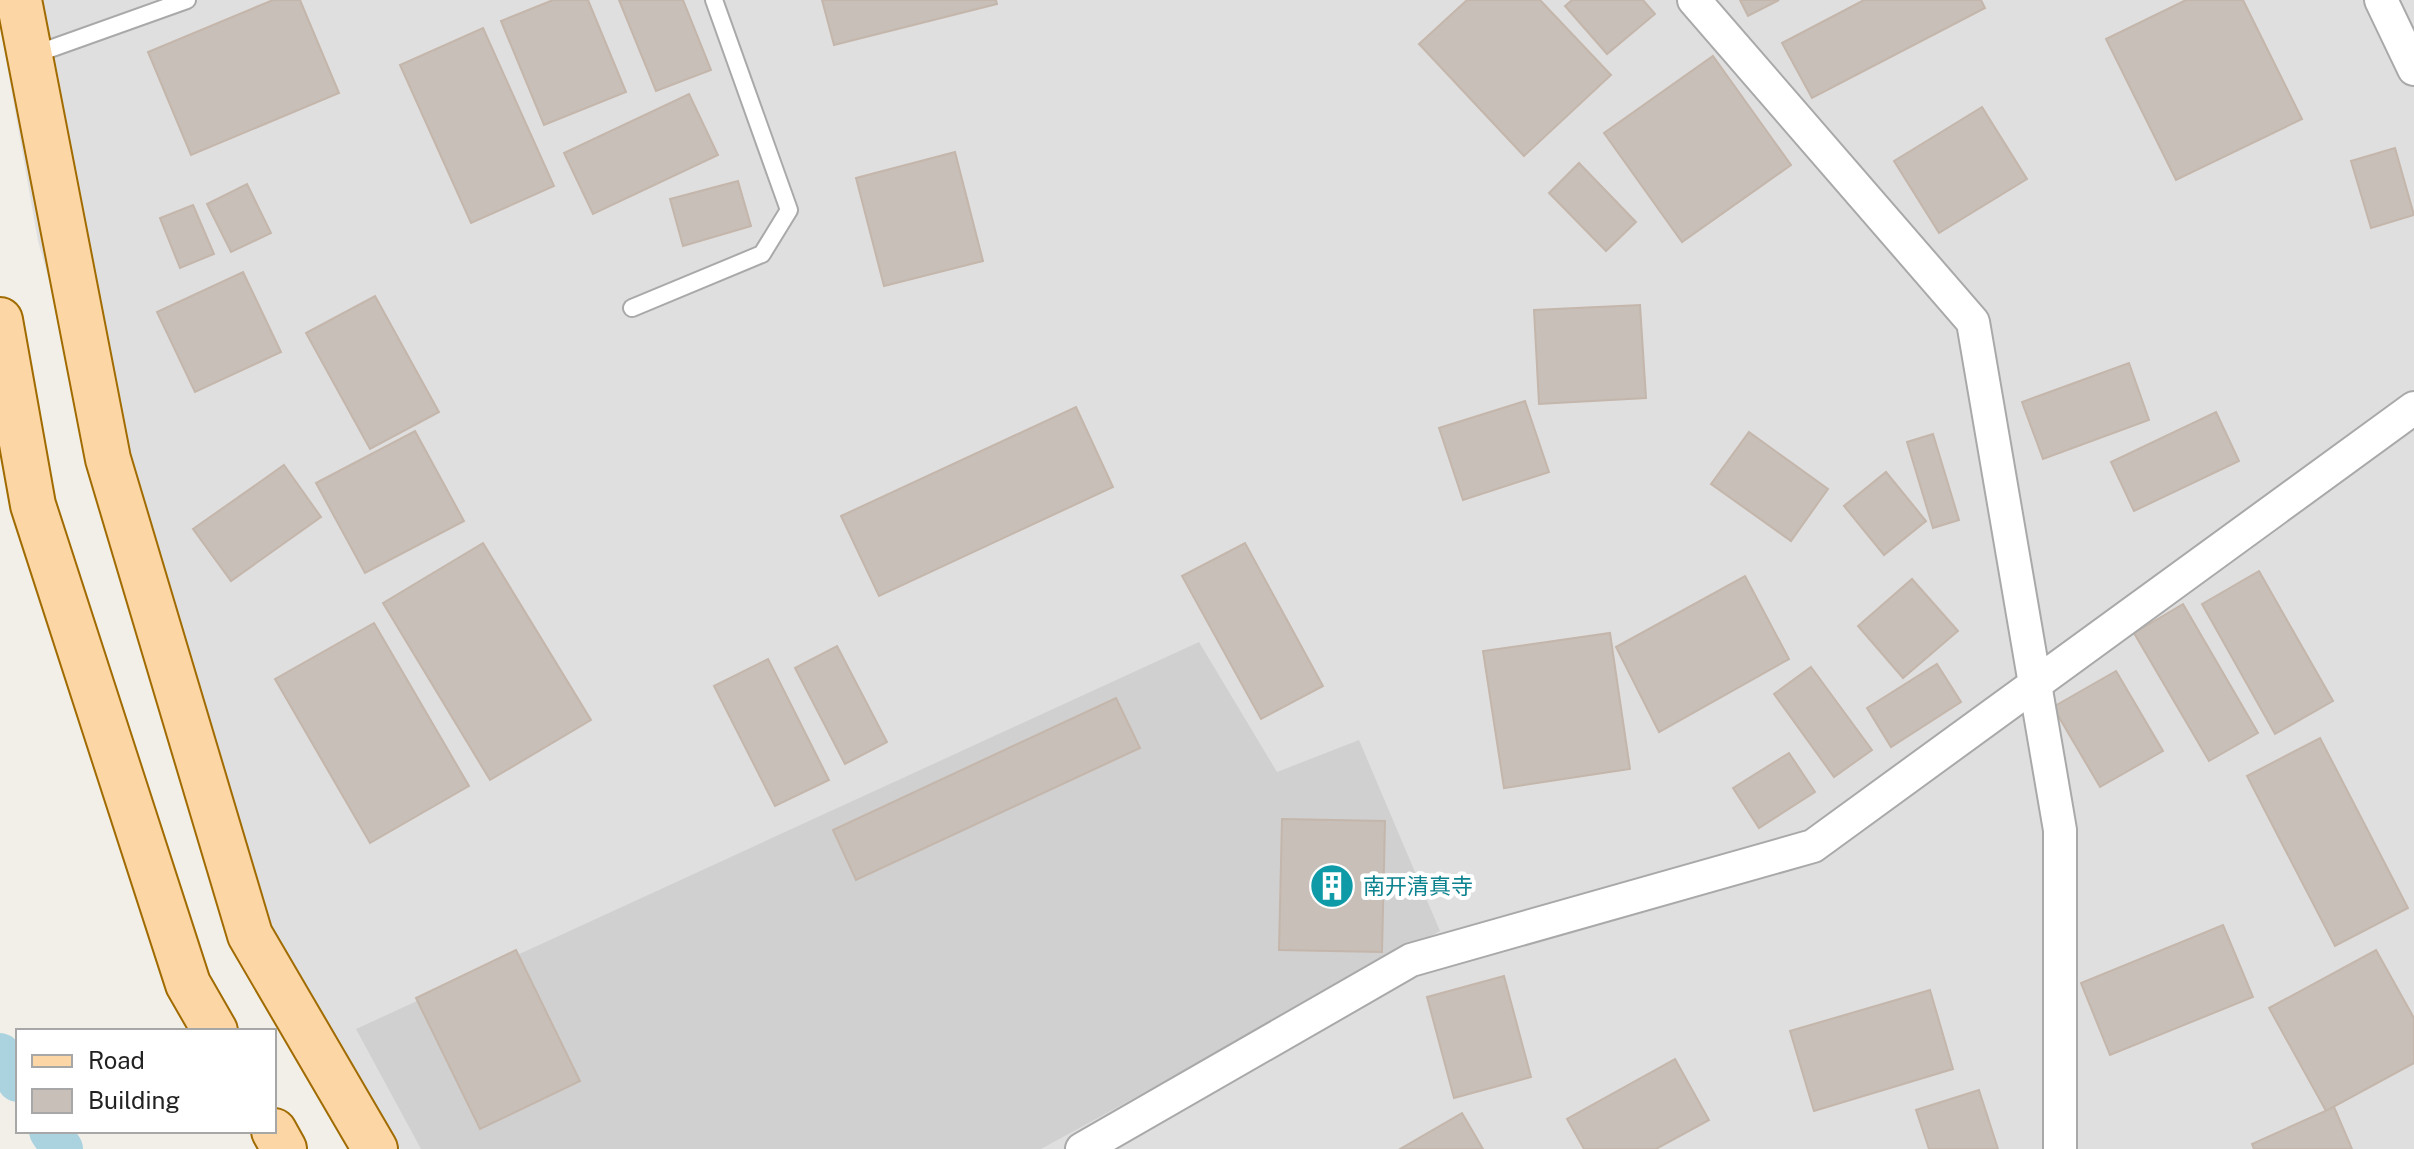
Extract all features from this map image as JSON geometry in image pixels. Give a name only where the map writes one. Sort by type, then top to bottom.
[{"type":"main road","points":[[19,0],[108,459],[250,935],[375,1149]]},
{"type":"main road","points":[[0,320],[33,505],[188,984],[214,1029]]},
{"type":"street","points":[[1694,0],[1973,322],[2060,830],[2060,1149]]},
{"type":"street","points":[[2381,0],[2414,69]]},
{"type":"street","points":[[1082,1149],[1411,960],[1813,846],[2414,408]]},
{"type":"lane","points":[[30,56],[187,0]]},
{"type":"lane","points":[[632,308],[762,254],[789,210],[714,0]]},
{"type":"shaded area","points":[[0,0],[2414,0],[2414,1149],[385,1149],[199,810],[38,241],[0,25]]},
{"type":"shaded area","name":"南开清真寺","points":[[1199,642],[1277,772],[1359,740],[1440,931],[1041,1149],[421,1149],[356,1029]]},
{"type":"building","points":[[273,0],[300,0],[339,93],[191,155],[148,52]]},
{"type":"building","points":[[553,0],[588,0],[626,92],[544,125],[501,21]]},
{"type":"building","points":[[619,0],[683,0],[711,70],[656,91]]},
{"type":"building","points":[[822,0],[996,0],[997,4],[834,45]]},
{"type":"building","points":[[1467,0],[1540,0],[1611,75],[1524,156],[1419,44]]},
{"type":"building","points":[[1572,0],[1643,0],[1655,14],[1607,54],[1565,6]]},
{"type":"building","points":[[1740,0],[1779,0],[1748,16]]},
{"type":"building","points":[[1864,0],[1981,0],[1985,8],[1812,98],[1782,43]]},
{"type":"building","points":[[2186,0],[2243,0],[2302,119],[2176,180],[2106,39]]},
{"type":"building","points":[[483,28],[554,186],[471,223],[400,65]]},
{"type":"building","points":[[1713,56],[1791,165],[1682,242],[1604,133]]},
{"type":"building","points":[[689,94],[718,155],[593,214],[564,153]]},
{"type":"building","points":[[1982,107],[2027,179],[1939,233],[1894,161]]},
{"type":"building","points":[[2395,148],[2414,215],[2371,228],[2351,161]]},
{"type":"building","points":[[955,152],[983,261],[884,286],[856,178]]},
{"type":"building","points":[[1579,163],[1636,222],[1606,251],[1549,193]]},
{"type":"building","points":[[738,181],[751,226],[683,246],[670,199]]},
{"type":"building","points":[[247,184],[271,233],[231,252],[207,204]]},
{"type":"building","points":[[193,205],[214,254],[180,268],[160,218]]},
{"type":"building","points":[[243,272],[281,352],[195,392],[157,312]]},
{"type":"building","points":[[375,296],[439,412],[370,449],[306,333]]},
{"type":"building","points":[[1640,305],[1646,398],[1539,404],[1534,310]]},
{"type":"building","points":[[2129,363],[2149,420],[2043,459],[2022,402]]},
{"type":"building","points":[[1525,401],[1549,472],[1463,500],[1439,428]]},
{"type":"building","points":[[1076,407],[1113,487],[879,596],[841,516]]},
{"type":"building","points":[[2216,412],[2239,461],[2134,511],[2111,462]]},
{"type":"building","points":[[415,431],[464,521],[365,573],[316,483]]},
{"type":"building","points":[[1749,432],[1828,489],[1791,541],[1711,484]]},
{"type":"building","points":[[1933,434],[1959,520],[1933,528],[1907,442]]},
{"type":"building","points":[[284,465],[321,517],[231,581],[193,529]]},
{"type":"building","points":[[1886,472],[1926,521],[1884,555],[1844,506]]},
{"type":"building","points":[[483,543],[591,720],[490,780],[383,603]]},
{"type":"building","points":[[1245,543],[1323,686],[1261,719],[1182,576]]},
{"type":"building","points":[[2259,571],[2333,701],[2275,734],[2202,604]]},
{"type":"building","points":[[1745,576],[1789,659],[1659,732],[1616,647]]},
{"type":"building","points":[[1912,579],[1958,631],[1903,678],[1858,626]]},
{"type":"building","points":[[2183,604],[2258,733],[2209,761],[2134,633]]},
{"type":"building","points":[[374,623],[469,786],[370,843],[275,679]]},
{"type":"building","points":[[1610,633],[1630,769],[1504,788],[1483,651]]},
{"type":"building","points":[[837,646],[887,742],[845,764],[795,668]]},
{"type":"building","points":[[768,659],[829,780],[775,806],[714,686]]},
{"type":"building","points":[[1937,664],[1961,702],[1891,747],[1867,708]]},
{"type":"building","points":[[1811,667],[1872,750],[1834,777],[1774,694]]},
{"type":"building","points":[[2116,671],[2163,751],[2100,787],[2053,707]]},
{"type":"building","points":[[1116,698],[1140,748],[856,880],[833,830]]},
{"type":"building","points":[[2320,738],[2408,908],[2335,946],[2247,776]]},
{"type":"building","points":[[1789,753],[1815,792],[1759,828],[1733,788]]},
{"type":"building","name":"南开清真寺","points":[[1282,819],[1385,821],[1382,952],[1279,950]]},
{"type":"building","points":[[2223,925],[2253,997],[2110,1055],[2081,983]]},
{"type":"building","points":[[516,950],[580,1081],[480,1129],[416,998]]},
{"type":"building","points":[[2376,950],[2414,1018],[2414,1063],[2326,1111],[2269,1008]]},
{"type":"building","points":[[1504,976],[1531,1077],[1454,1098],[1427,997]]},
{"type":"building","points":[[1930,990],[1953,1069],[1814,1111],[1790,1031]]},
{"type":"building","points":[[1675,1059],[1709,1120],[1656,1149],[1584,1149],[1567,1119]]},
{"type":"building","points":[[1979,1090],[1998,1149],[1929,1149],[1916,1110]]},
{"type":"building","points":[[2334,1107],[2352,1149],[2254,1149],[2252,1144]]},
{"type":"building","points":[[1462,1113],[1483,1149],[1400,1149]]},
{"type":"waterway","points":[[0,1054],[16,1078]]},
{"type":"waterway","points":[[51,1133],[62,1149]]},
{"type":"place","name":"南开清真寺","points":[[1332,886]]}]
